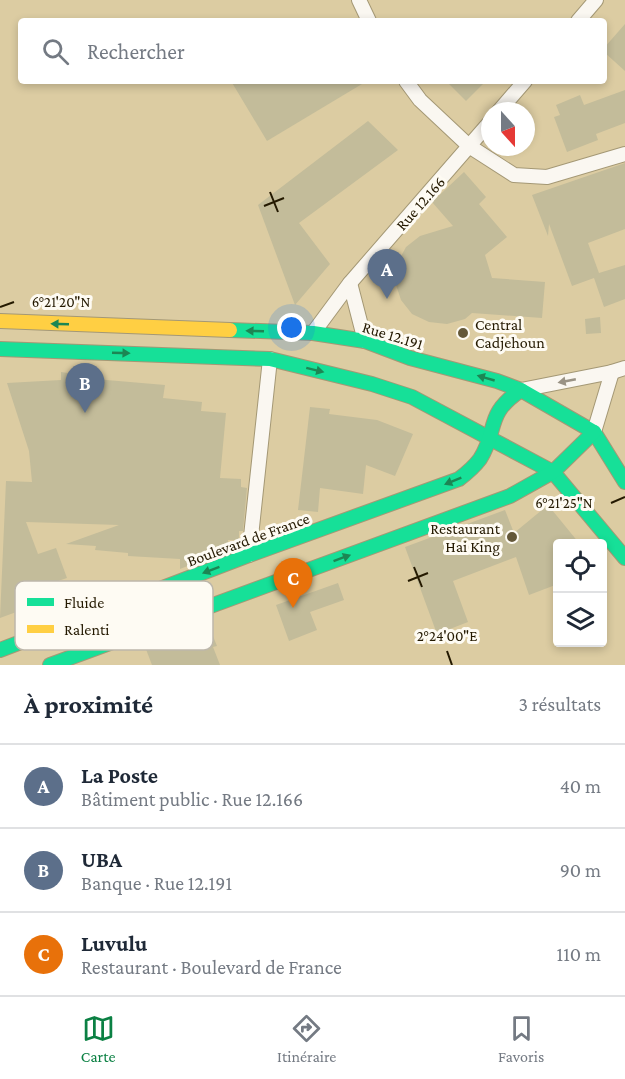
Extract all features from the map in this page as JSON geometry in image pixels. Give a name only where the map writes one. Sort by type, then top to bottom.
[{"type":"main road","name":"Rue 12.191","points":[[0,321],[313,333],[366,341],[411,358],[497,381],[521,390],[594,432],[625,482]]},
{"type":"main road","points":[[0,348],[270,359],[372,384],[412,397],[553,472],[625,558]]},
{"type":"main road","name":"Boulevard de France","points":[[181,581],[459,479],[472,471],[482,459],[490,439],[492,421],[499,406],[509,396],[521,390]]},
{"type":"main road","points":[[213,605],[510,496],[553,472],[594,432]]},
{"type":"main road","name":"Boulevard de France","points":[[0,650],[15,644]]},
{"type":"main road","points":[[50,665],[91,650]]},
{"type":"street","points":[[359,0],[368,18]]},
{"type":"street","points":[[581,18],[596,0]]},
{"type":"street","points":[[408,84],[420,100],[469,146],[514,176],[547,177],[625,154]]},
{"type":"street","points":[[507,102],[522,84]]},
{"type":"street","name":"Rue 12.166","points":[[313,333],[350,283],[481,132]]},
{"type":"street","points":[[350,283],[366,341]]},
{"type":"street","points":[[249,555],[270,359]]},
{"type":"street","points":[[521,390],[619,370]]},
{"type":"street","points":[[594,432],[619,370]]},
{"type":"building","points":[[625,24],[625,71],[607,55],[607,45]]},
{"type":"building","points":[[233,84],[362,84],[267,141]]},
{"type":"building","points":[[449,84],[483,84],[466,101]]},
{"type":"building","points":[[625,90],[625,123],[596,134],[598,140],[567,152],[554,117],[560,115],[556,105],[580,95],[584,105]]},
{"type":"building","points":[[368,121],[398,150],[299,223],[330,264],[295,305],[258,205]]},
{"type":"building","points":[[625,163],[625,229],[588,243],[599,273],[625,265],[625,299],[604,307],[594,278],[572,286],[549,224],[548,236],[532,195]]},
{"type":"building","points":[[464,172],[486,197],[479,204],[507,237],[485,255],[492,278],[545,282],[542,318],[472,313],[465,319],[447,324],[429,322],[412,314],[401,300],[395,282],[397,264],[406,247],[420,236],[453,226],[432,202]]},
{"type":"building","points":[[600,317],[601,333],[586,334],[585,319]]},
{"type":"building","points":[[61,372],[95,377],[95,379],[165,385],[163,398],[202,402],[201,411],[226,413],[220,478],[241,479],[241,487],[247,488],[243,531],[239,531],[239,540],[228,540],[228,550],[180,569],[180,559],[128,556],[128,553],[95,550],[96,546],[66,544],[119,525],[26,522],[38,554],[56,548],[67,578],[58,581],[15,581],[15,612],[0,618],[6,481],[32,482],[29,451],[7,383],[61,380]]},
{"type":"building","points":[[310,407],[330,409],[329,414],[377,420],[413,434],[395,476],[366,465],[363,494],[320,488],[318,512],[298,510]]},
{"type":"building","points":[[548,505],[576,539],[553,539],[553,586],[529,595],[516,557],[453,581],[468,622],[437,634],[405,547],[505,510],[514,533]]},
{"type":"building","points":[[338,583],[344,600],[310,612],[317,630],[289,641],[276,605]]},
{"type":"building","points":[[213,647],[220,665],[152,665],[146,650],[213,650]]},
{"type":"traffic: fast","points":[[230,330],[313,333],[365,341],[410,358],[497,381],[521,390],[594,432],[625,482]]},
{"type":"traffic: fast","points":[[0,349],[270,359],[372,384],[412,397],[553,472],[625,558]]},
{"type":"traffic: fast","points":[[181,581],[459,479],[480,459],[502,407],[521,390]]},
{"type":"traffic: fast","points":[[213,605],[510,496],[553,472],[594,432]]},
{"type":"traffic: fast","points":[[0,650],[15,644]]},
{"type":"traffic: fast","points":[[50,665],[91,650]]},
{"type":"traffic: slow","points":[[0,321],[230,330]]},
{"type":"place","name":"La Poste","points":[[387,299]]},
{"type":"place","name":"Central Cadjehoun","points":[[463,333]]},
{"type":"place","name":"UBA","points":[[85,413]]},
{"type":"place","name":"Restaurant Hai King","points":[[512,537]]},
{"type":"place","name":"Luvulu","points":[[293,608]]}]
